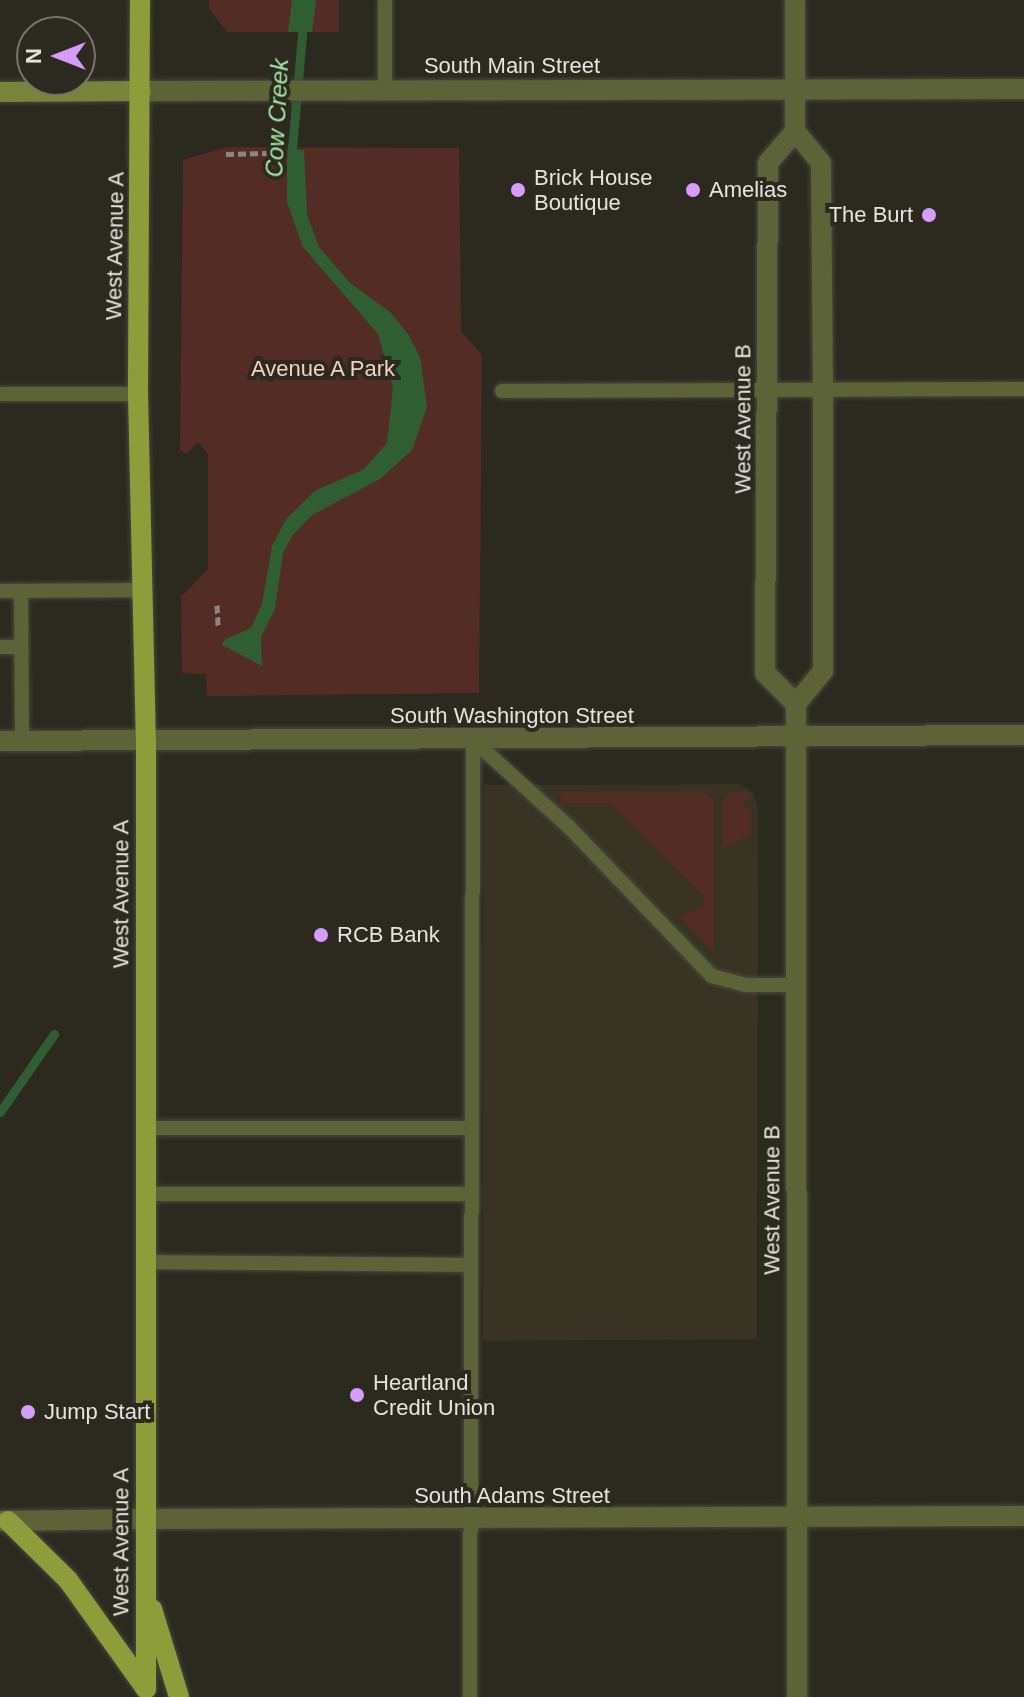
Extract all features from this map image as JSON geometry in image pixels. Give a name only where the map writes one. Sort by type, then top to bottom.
[{"type":"main road","name":"West Avenue A","points":[[140,0],[138,394],[146,740],[143,1694]]},
{"type":"main road","name":"South Main Street","points":[[0,92],[141,91]]},
{"type":"main road","points":[[4,1521],[68,1580],[143,1694]]},
{"type":"main road","points":[[145,1585],[179,1697]]},
{"type":"street","points":[[795,0],[795,131],[821,163],[823,389],[823,671],[796,704]]},
{"type":"street","name":"South Main Street","points":[[141,91],[1024,89]]},
{"type":"street","name":"West Avenue B","points":[[795,131],[768,163],[765,673],[796,704],[797,1697]]},
{"type":"street","name":"South Washington Street","points":[[0,741],[795,739],[1024,735]]},
{"type":"street","name":"South Adams Street","points":[[4,1521],[797,1520],[1024,1516]]},
{"type":"lane","points":[[385,0],[385,90]]},
{"type":"lane","points":[[502,391],[1024,389]]},
{"type":"lane","points":[[0,394],[138,394]]},
{"type":"lane","points":[[0,591],[144,590]]},
{"type":"lane","points":[[21,591],[22,741]]},
{"type":"lane","points":[[0,647],[21,647]]},
{"type":"lane","points":[[473,740],[568,826],[712,976],[745,985],[796,985]]},
{"type":"lane","points":[[470,1697],[473,740]]},
{"type":"lane","points":[[145,1128],[471,1128]]},
{"type":"lane","points":[[145,1194],[471,1194]]},
{"type":"lane","points":[[145,1262],[471,1265]]},
{"type":"path","points":[[226,154],[271,153]]},
{"type":"path","points":[[217,605],[218,626]]},
{"type":"shaded area","points":[[292,0],[316,0],[312,32],[288,32]]},
{"type":"shaded area","points":[[287,150],[304,150],[307,215],[319,247],[350,283],[390,312],[408,334],[420,357],[427,407],[412,450],[380,479],[312,515],[292,536],[283,553],[275,609],[261,637],[262,666],[222,645],[224,640],[251,628],[262,604],[272,546],[286,519],[316,490],[363,470],[387,443],[393,388],[378,334],[303,247],[287,202]]},
{"type":"shaded area","points":[[739,784],[753,792],[758,808],[757,1339],[483,1341],[484,785]]},
{"type":"green space","points":[[209,0],[339,0],[339,32],[227,32],[209,9]]},
{"type":"green space","name":"Avenue A Park","points":[[227,147],[459,148],[461,331],[482,355],[479,693],[207,696],[206,674],[182,673],[181,597],[208,569],[208,454],[198,442],[186,454],[180,450],[183,160]]},
{"type":"green space","points":[[559,792],[705,792],[714,800],[714,952],[679,917],[703,905],[703,896],[609,803],[562,803]]},
{"type":"green space","points":[[731,792],[751,793],[751,801],[745,801],[745,809],[751,809],[751,834],[722,849],[722,801]]},
{"type":"waterway","name":"Cow Creek","points":[[291,160],[305,0]]},
{"type":"waterway","name":"Cow Creek","points":[[0,1112],[54,1034]]},
{"type":"place","name":"Brick House Boutique","points":[[518,190]]},
{"type":"place","name":"Amelias","points":[[693,190]]},
{"type":"place","name":"The Burt","points":[[929,215]]},
{"type":"place","name":"RCB Bank","points":[[321,935]]},
{"type":"place","name":"Heartland Credit Union","points":[[357,1395]]},
{"type":"place","name":"Jump Start","points":[[28,1412]]}]
